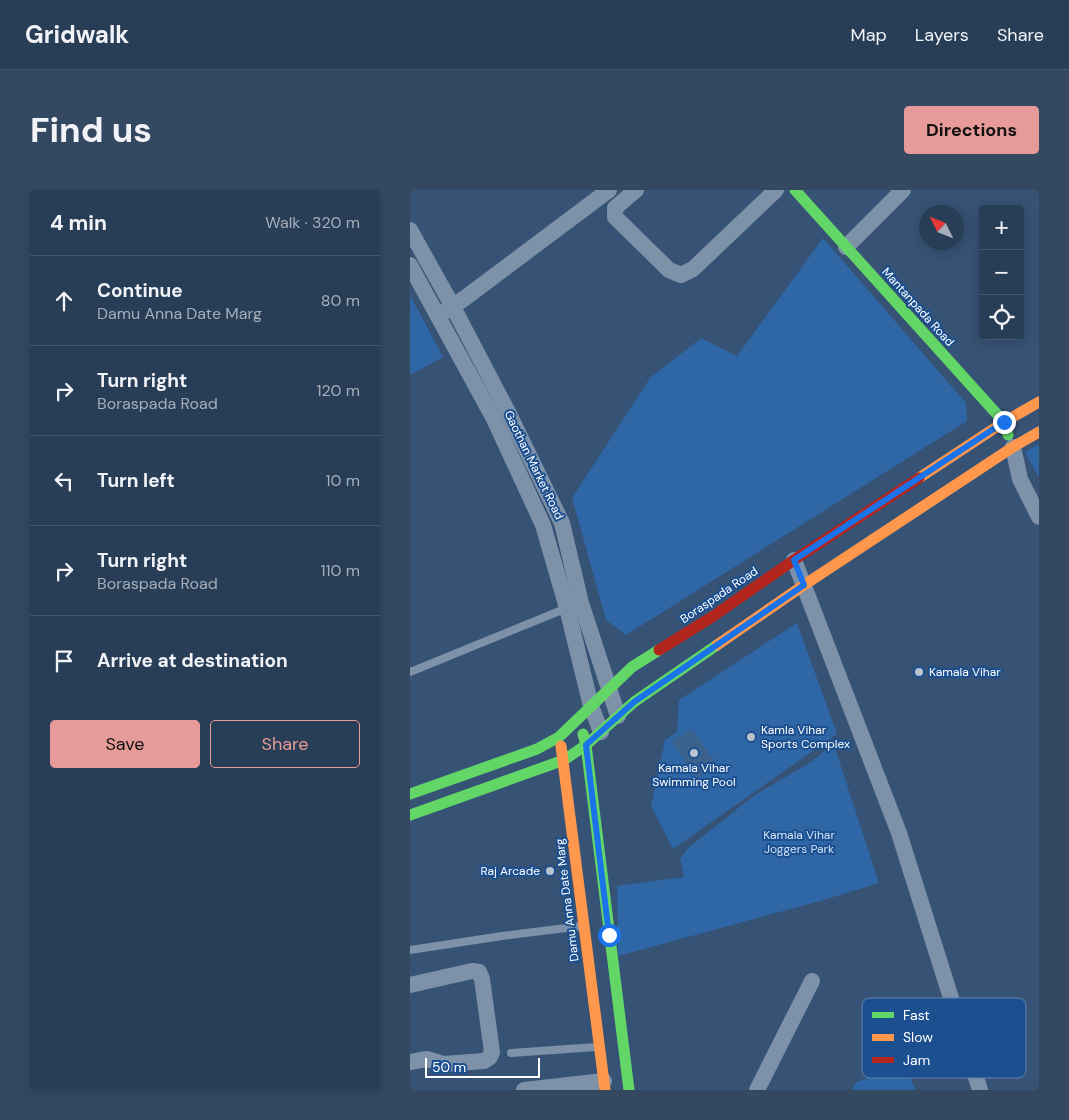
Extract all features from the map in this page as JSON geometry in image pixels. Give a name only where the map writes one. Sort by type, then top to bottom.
[{"type":"main road","name":"Mantanpada Road","points":[[795,190],[1004,422],[1013,447]]},
{"type":"main road","name":"Boraspada Road","points":[[410,794],[537,749],[559,737],[632,666],[712,617],[794,560],[1004,422],[1039,402]]},
{"type":"main road","points":[[410,816],[564,760],[586,745],[634,702],[804,585],[1013,447],[1039,432]]},
{"type":"main road","points":[[577,719],[586,745]]},
{"type":"main road","name":"Damu Anna Date Marg","points":[[559,737],[564,760],[584,926],[602,970],[629,1090]]},
{"type":"main road","name":"Damu Anna Date Marg","points":[[586,745],[602,970],[600,1047],[605,1085]]},
{"type":"street","points":[[438,316],[453,307],[609,190]]},
{"type":"street","points":[[636,190],[615,208],[615,217],[669,270],[681,275],[692,269],[776,190]]},
{"type":"street","points":[[846,247],[903,190]]},
{"type":"street","name":"Gaothan Market Road","points":[[410,230],[453,307],[486,388],[494,419],[543,525],[569,596],[618,716]]},
{"type":"street","name":"Gaothan Market Road","points":[[410,265],[438,316],[486,388],[536,470],[562,523],[569,596],[591,706],[601,732]]},
{"type":"street","points":[[1013,447],[1020,479],[1039,517]]},
{"type":"street","points":[[521,478],[536,470]]},
{"type":"street","points":[[794,560],[899,833],[951,998]]},
{"type":"street","points":[[410,985],[472,971],[479,972],[482,979],[492,1052],[490,1058],[484,1061],[443,1064],[428,1059],[410,1062]]},
{"type":"street","points":[[758,1090],[812,981]]},
{"type":"street","points":[[976,1078],[980,1090]]},
{"type":"street","points":[[524,1090],[605,1085]]},
{"type":"lane","points":[[410,672],[569,596]]},
{"type":"lane","points":[[410,950],[584,926]]},
{"type":"lane","points":[[511,1053],[600,1047]]},
{"type":"green space","points":[[823,238],[966,403],[967,421],[626,635],[606,620],[572,498],[650,378],[701,338],[737,356]]},
{"type":"green space","points":[[410,295],[443,357],[410,375]]},
{"type":"green space","points":[[1039,444],[1039,478],[1025,452]]},
{"type":"green space","name":"Kamla Vihar Sports Complex","points":[[797,623],[837,734],[673,849],[651,806],[665,740],[677,732],[679,700]]},
{"type":"green space","name":"Kamala Vihar Joggers Park","points":[[835,748],[879,883],[618,956],[617,886],[684,877],[680,859],[688,848],[755,795],[811,762],[827,749]]},
{"type":"green space","points":[[868,1078],[911,1078],[915,1090],[853,1090],[856,1082]]},
{"type":"shaded area","name":"Kamala Vihar Swimming Pool","points":[[692,729],[717,765],[696,778],[672,741]]},
{"type":"traffic: fast","points":[[795,190],[1004,422],[1008,435]]},
{"type":"traffic: fast","points":[[410,815],[564,760],[586,745],[634,702],[717,645]]},
{"type":"traffic: fast","points":[[410,794],[537,749],[559,737],[632,667],[659,650]]},
{"type":"traffic: fast","points":[[583,734],[586,745],[629,1090]]},
{"type":"traffic: slow","points":[[919,478],[1004,422],[1039,402]]},
{"type":"traffic: slow","points":[[717,645],[804,585],[1013,447],[1039,432]]},
{"type":"traffic: slow","points":[[561,746],[605,1090]]},
{"type":"traffic: jam","points":[[659,650],[712,617],[794,560],[919,478]]},
{"type":"place","name":"Kamala Vihar","points":[[919,672]]},
{"type":"place","name":"Kamla Vihar Sports Complex","points":[[751,737]]},
{"type":"place","name":"Kamala Vihar Swimming Pool","points":[[694,753]]},
{"type":"place","name":"Raj Arcade","points":[[550,871]]},
{"type":"route","points":[[609,935],[586,745],[634,702],[804,585],[794,560],[1004,422]]}]
